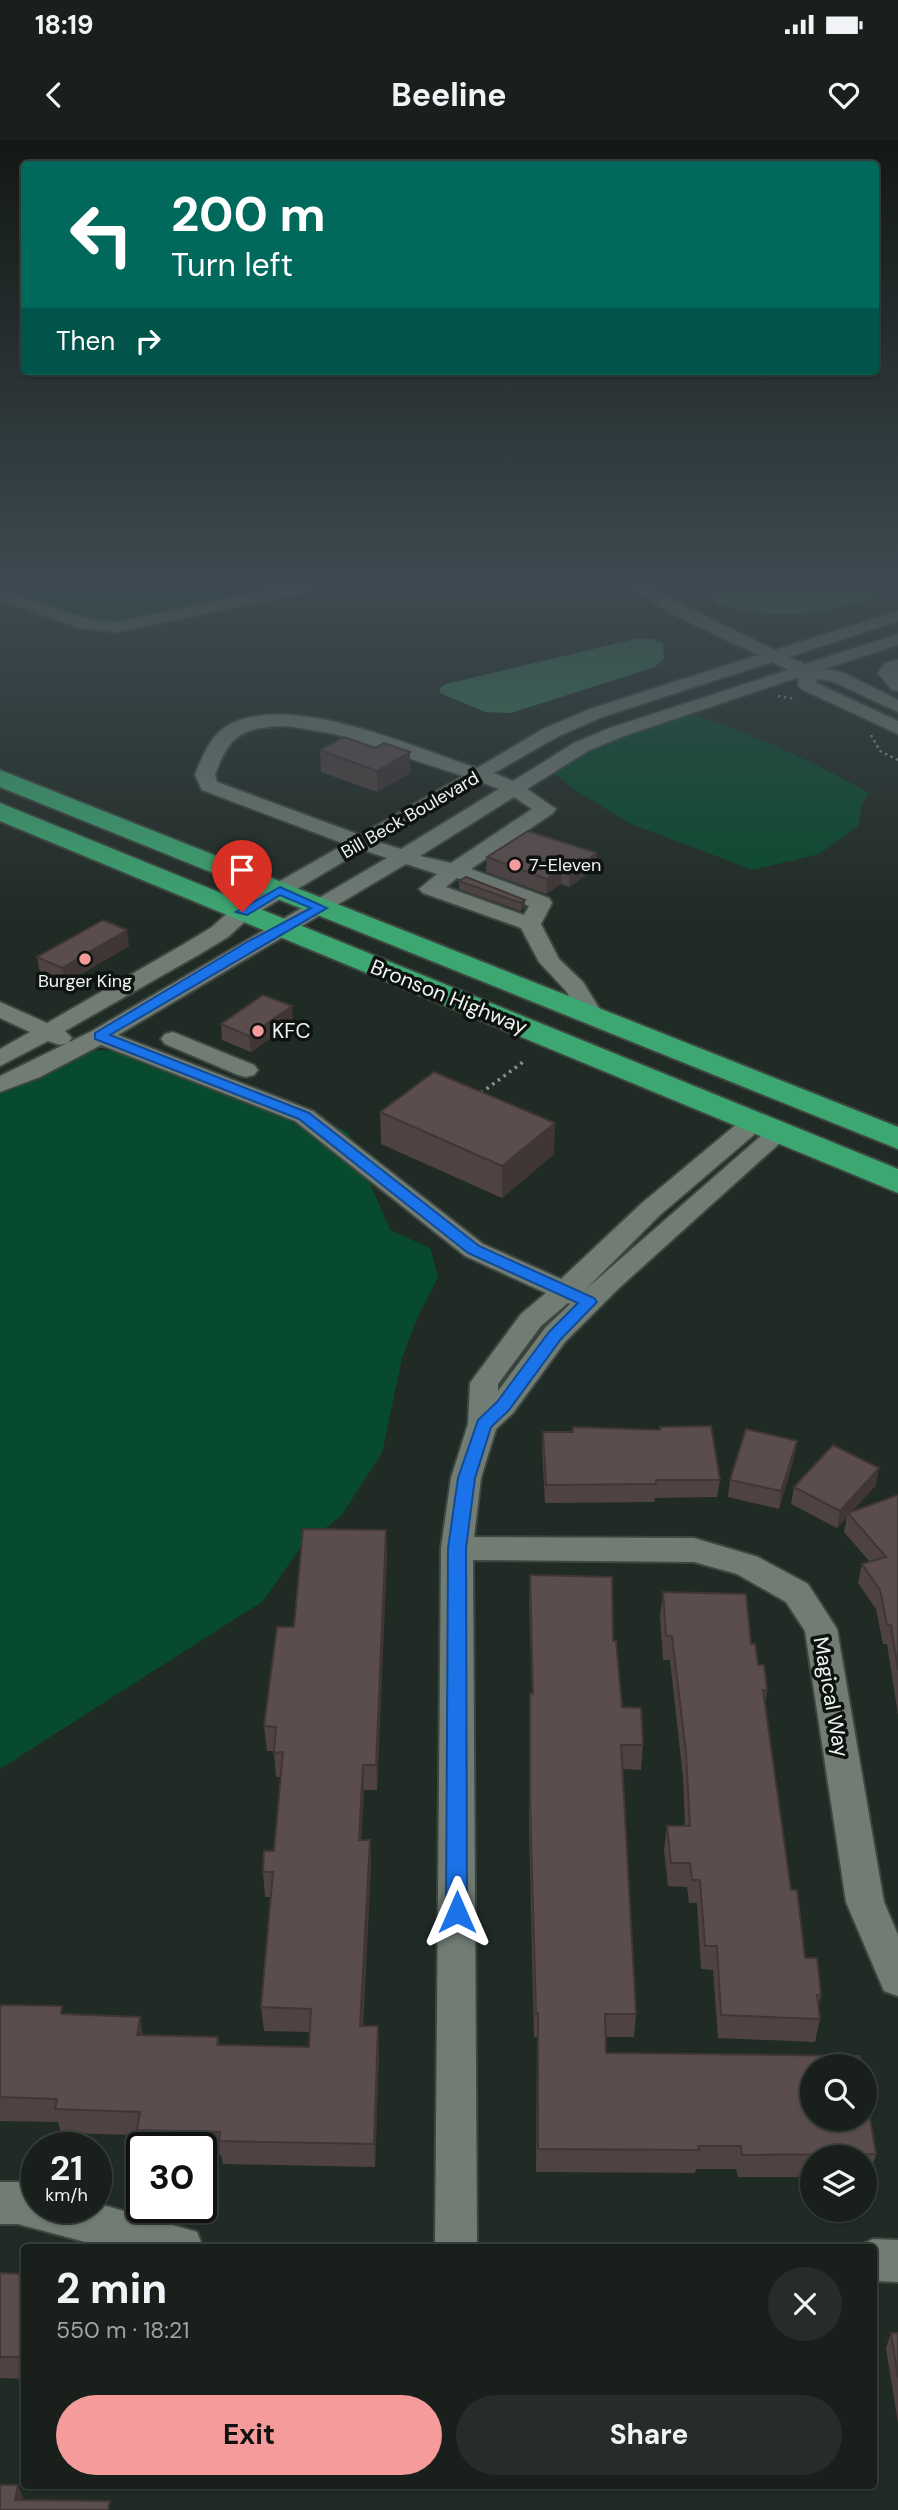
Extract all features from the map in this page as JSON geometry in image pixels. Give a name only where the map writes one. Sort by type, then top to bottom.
[{"type":"highway","name":"Bronson Highway","points":[[0,778],[898,1139]]},
{"type":"highway","name":"Bronson Highway","points":[[0,811],[898,1182]]},
{"type":"street","name":"Bill Beck Boulevard","points":[[0,1059],[192,949],[220,932],[242,912],[550,733],[596,713],[642,699]]},
{"type":"street","name":"Bill Beck Boulevard","points":[[0,1085],[32,1072],[89,1042],[251,945],[321,908],[581,747],[614,733],[723,699]]},
{"type":"street","points":[[835,699],[856,709],[846,722],[858,729],[882,734],[898,730]]},
{"type":"street","points":[[881,699],[898,707]]},
{"type":"street","points":[[490,897],[430,889],[454,870],[547,809],[513,788],[480,774],[330,725],[271,721],[250,724],[226,734],[219,743],[205,775],[209,786],[362,843],[434,867],[454,870],[530,924],[550,962],[575,987],[592,1016]]},
{"type":"street","points":[[0,1009],[49,1031],[89,1042],[304,1116],[474,1250],[577,1296]]},
{"type":"street","points":[[173,1039],[246,1070]]},
{"type":"street","points":[[456,2244],[457,1548],[466,1478],[484,1424],[503,1406],[555,1335],[577,1296],[766,1128]]},
{"type":"street","name":"Magical Way","points":[[457,1548],[694,1550],[747,1565],[797,1593],[821,1629],[865,1902],[898,1979]]},
{"type":"street","points":[[0,2203],[18,2203],[171,2244]]},
{"type":"street","points":[[877,2260],[898,2261]]},
{"type":"path","points":[[481,1093],[523,1062]]},
{"type":"shaded area","points":[[453,699],[556,699],[511,713],[485,712]]},
{"type":"shaded area","points":[[698,711],[694,713],[696,716],[784,750],[869,793],[862,804],[858,826],[819,854],[753,870],[631,824],[575,790],[551,771],[604,745]]},
{"type":"shaded area","points":[[90,1050],[153,1052],[206,1071],[348,1132],[390,1230],[430,1248],[438,1277],[418,1316],[402,1358],[382,1453],[341,1516],[301,1547],[263,1601],[0,1769],[0,1092],[37,1078]]},
{"type":"building","points":[[344,737],[375,748],[384,743],[410,752],[377,771],[320,750]]},
{"type":"building","points":[[528,831],[597,853],[570,872],[562,869],[547,879],[487,857]]},
{"type":"building","points":[[466,877],[525,900],[521,903],[459,881]]},
{"type":"building","points":[[103,920],[127,930],[62,968],[37,957]]},
{"type":"building","points":[[263,995],[292,1006],[249,1036],[221,1024]]},
{"type":"building","points":[[434,1072],[555,1123],[502,1166],[380,1112]]},
{"type":"building","points":[[711,1426],[720,1480],[656,1480],[656,1484],[546,1485],[543,1432],[573,1432],[573,1427],[660,1430],[660,1427]]},
{"type":"building","points":[[746,1429],[797,1441],[781,1491],[730,1480]]},
{"type":"building","points":[[833,1445],[879,1468],[840,1511],[794,1487]]},
{"type":"building","points":[[898,1495],[898,1670],[891,1625],[887,1625],[880,1590],[862,1564],[886,1557],[848,1513]]},
{"type":"building","points":[[303,1529],[386,1530],[376,1765],[363,1765],[359,1840],[370,1840],[360,2026],[378,2026],[374,2144],[219,2141],[220,2132],[137,2130],[140,2112],[55,2109],[57,2099],[0,2097],[0,2005],[62,2006],[61,2014],[140,2017],[137,2035],[218,2037],[217,2045],[309,2047],[311,2009],[261,2007],[273,1872],[263,1872],[264,1851],[274,1851],[283,1752],[274,1753],[276,1727],[264,1726],[277,1627],[294,1627]]},
{"type":"building","points":[[530,1575],[612,1577],[613,1641],[616,1641],[622,1707],[641,1708],[643,1745],[621,1745],[636,2014],[605,2014],[606,2053],[800,2055],[800,2131],[872,2131],[874,2145],[800,2145],[800,2155],[742,2155],[741,2146],[698,2146],[699,2150],[538,2149],[538,2013],[530,1800],[530,1693],[533,1694]]},
{"type":"building","points":[[663,1592],[746,1594],[751,1644],[755,1644],[758,1665],[764,1665],[767,1690],[763,1690],[791,1890],[797,1890],[805,1958],[817,1958],[821,1995],[817,1995],[820,2019],[721,2015],[717,1946],[705,1946],[700,1880],[692,1880],[690,1863],[671,1863],[667,1826],[690,1826],[686,1753],[672,1636],[666,1636]]},
{"type":"building","points":[[0,2273],[21,2274],[21,2357],[0,2357]]},
{"type":"building","points":[[891,2333],[898,2333],[898,2377]]},
{"type":"building","points":[[0,2485],[18,2485],[15,2500],[110,2501],[108,2510],[0,2510]]},
{"type":"place","name":"7-Eleven","points":[[515,865]]},
{"type":"place","name":"Burger King","points":[[85,959]]},
{"type":"place","name":"KFC","points":[[258,1031]]},
{"type":"route","points":[[242,912],[280,891],[321,908],[251,945],[100,1036],[304,1116],[474,1250],[589,1302],[555,1335],[519,1386],[484,1424],[466,1478],[457,1548],[457,1912]]}]
